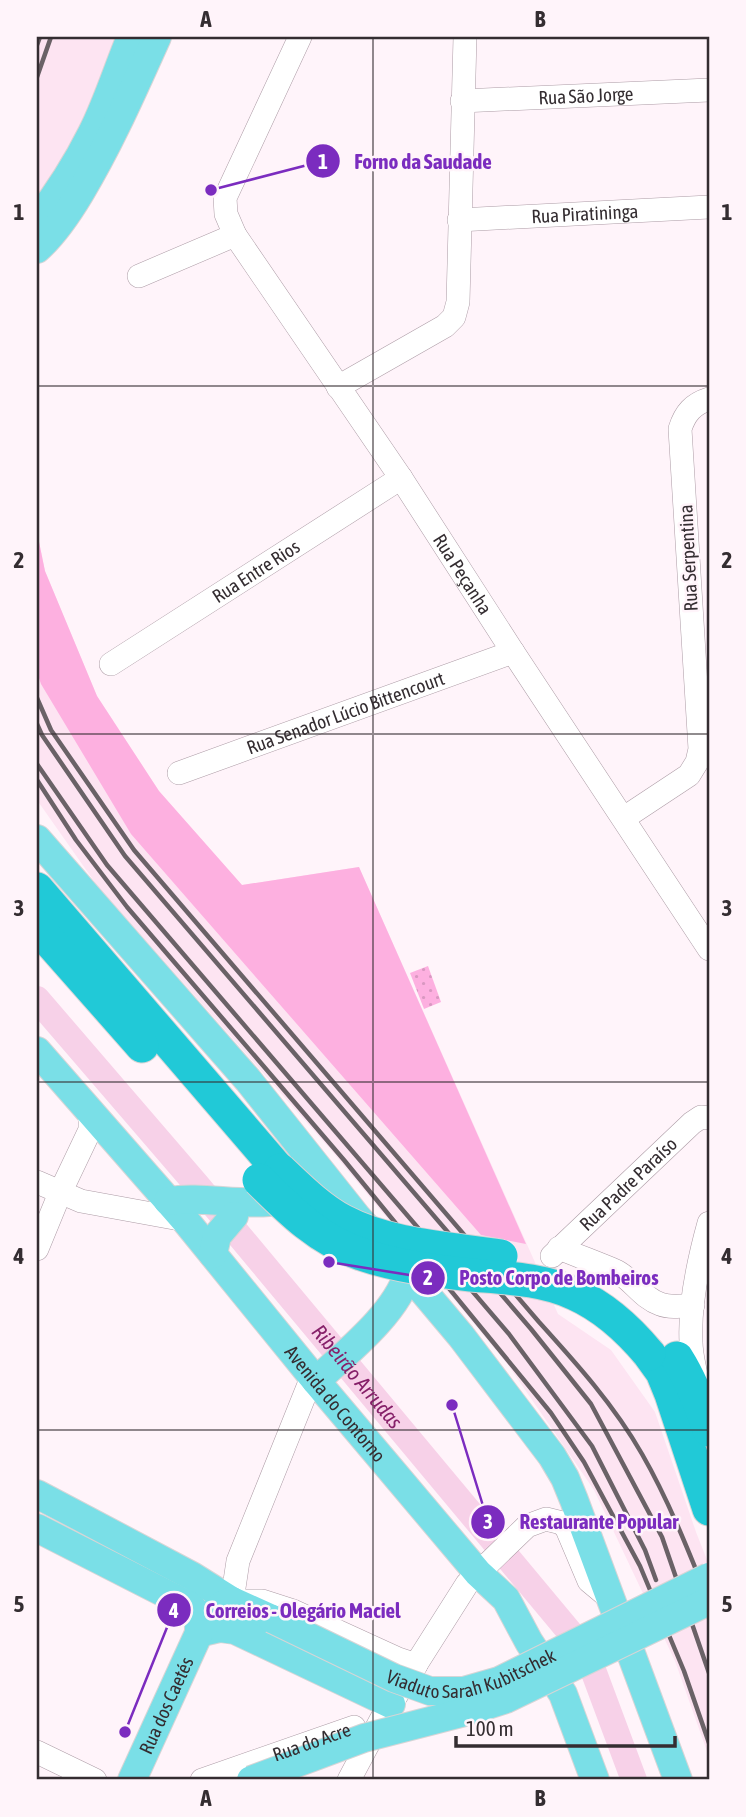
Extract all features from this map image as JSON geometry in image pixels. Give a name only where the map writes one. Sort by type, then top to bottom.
[{"type":"highway","name":"Avenida do Contorno","points":[[37,889],[224,1210]]},
{"type":"highway","name":"Avenida do Contorno","points":[[37,927],[224,1210]]},
{"type":"highway","name":"Avenida do Contorno","points":[[224,1210],[282,1203],[310,1227],[362,1255],[417,1268],[520,1279],[575,1294],[657,1346],[683,1367],[706,1420]]},
{"type":"highway","name":"Avenida do Contorno","points":[[657,1346],[662,1372],[709,1509]]},
{"type":"main road","points":[[37,220],[93,131],[131,37]]},
{"type":"main road","points":[[37,249],[46,242],[72,206],[101,158],[157,37]]},
{"type":"main road","points":[[37,839],[248,1080],[357,1217],[461,1336],[552,1456],[565,1478],[613,1601],[678,1780]]},
{"type":"main road","name":"Avenida do Contorno","points":[[37,1051],[90,1113],[224,1210],[317,1384],[486,1565],[529,1642],[564,1694],[594,1780]]},
{"type":"main road","points":[[224,1210],[269,1202],[293,1180],[295,1172],[294,1163],[248,1080]]},
{"type":"main road","points":[[224,1210],[357,1217]]},
{"type":"main road","points":[[317,1384],[398,1296],[408,1273]]},
{"type":"main road","name":"Viaduto Sarah Kubitschek","points":[[37,1494],[192,1576],[232,1601],[394,1678],[429,1690],[464,1691],[499,1682],[709,1577]]},
{"type":"main road","points":[[37,1528],[190,1606],[198,1617],[199,1633],[220,1629],[235,1630],[386,1711]]},
{"type":"main road","name":"Rua dos Caetés","points":[[138,1776],[199,1633],[219,1606],[232,1601]]},
{"type":"main road","name":"Viaduto Sarah Kubitschek","points":[[251,1780],[364,1738],[506,1699],[709,1601]]},
{"type":"main road","points":[[587,1638],[659,1625]]},
{"type":"street","name":"Rua Peçanha","points":[[300,37],[225,198],[226,214],[235,235],[401,478],[709,949]]},
{"type":"street","points":[[338,387],[444,326],[454,317],[458,302],[465,37]]},
{"type":"street","name":"Rua São Jorge","points":[[462,101],[709,90]]},
{"type":"street","name":"Rua Piratininga","points":[[459,220],[709,207]]},
{"type":"street","points":[[139,276],[235,235]]},
{"type":"street","name":"Rua Serpentina","points":[[624,818],[689,775],[697,762],[700,749],[680,429],[684,416],[709,399]]},
{"type":"street","name":"Rua Entre Rios","points":[[111,664],[401,478]]},
{"type":"street","name":"Rua Senador Lúcio Bittencourt","points":[[179,773],[513,652]]},
{"type":"street","points":[[37,1249],[90,1130],[90,1113]]},
{"type":"street","name":"Rua Padre Paraíso","points":[[693,1305],[672,1307],[659,1304],[617,1272],[555,1252],[692,1123],[701,1117],[709,1118]]},
{"type":"street","points":[[37,1182],[81,1201],[224,1210]]},
{"type":"street","points":[[706,1420],[691,1343],[693,1305],[709,1223]]},
{"type":"street","points":[[317,1384],[238,1562],[232,1601],[262,1601],[293,1611],[416,1665]]},
{"type":"street","points":[[349,1780],[386,1711],[467,1584],[527,1526],[546,1519],[562,1523],[589,1581],[613,1601]]},
{"type":"street","points":[[192,1576],[206,1575],[238,1562]]},
{"type":"street","name":"Rua do Acre","points":[[202,1780],[386,1711]]},
{"type":"street","points":[[37,1752],[95,1780]]},
{"type":"shaded area","points":[[37,37],[116,37],[83,121],[44,202],[37,210]]},
{"type":"shaded area","points":[[37,532],[45,571],[97,696],[159,791],[242,885],[359,867],[558,1314],[611,1350],[655,1412],[709,1565],[709,1757],[675,1661],[594,1490],[508,1365],[331,1150],[96,884],[37,800]]},
{"type":"shaded area","points":[[37,532],[45,571],[97,696],[159,791],[242,885],[359,867],[526,1244],[481,1235],[131,834],[41,684],[37,672]]},
{"type":"shaded area","points":[[428,966],[441,1002],[424,1009],[410,973]]},
{"type":"waterway","name":"Ribeirão Arrudas","points":[[37,999],[197,1185],[573,1636],[593,1670],[634,1780]]},
{"type":"railway","points":[[37,45],[40,37]]},
{"type":"railway","points":[[37,77],[51,37]]},
{"type":"railway","points":[[37,698],[51,730],[134,850],[607,1402],[631,1436],[661,1490],[709,1602]]},
{"type":"railway","points":[[37,724],[125,856],[531,1329],[591,1404],[662,1537],[709,1673]]},
{"type":"railway","points":[[37,764],[107,865],[509,1334],[592,1446],[645,1550],[656,1580]]},
{"type":"railway","points":[[37,780],[76,840],[127,907],[344,1160],[551,1413],[584,1462],[640,1566],[684,1671],[709,1743]]},
{"type":"place","name":"Forno da Saudade","points":[[211,190]]},
{"type":"place","name":"Posto Corpo de Bombeiros","points":[[329,1262]]},
{"type":"place","name":"Restaurante Popular","points":[[452,1405]]},
{"type":"place","name":"Correios - Olegário Maciel","points":[[125,1732]]}]
